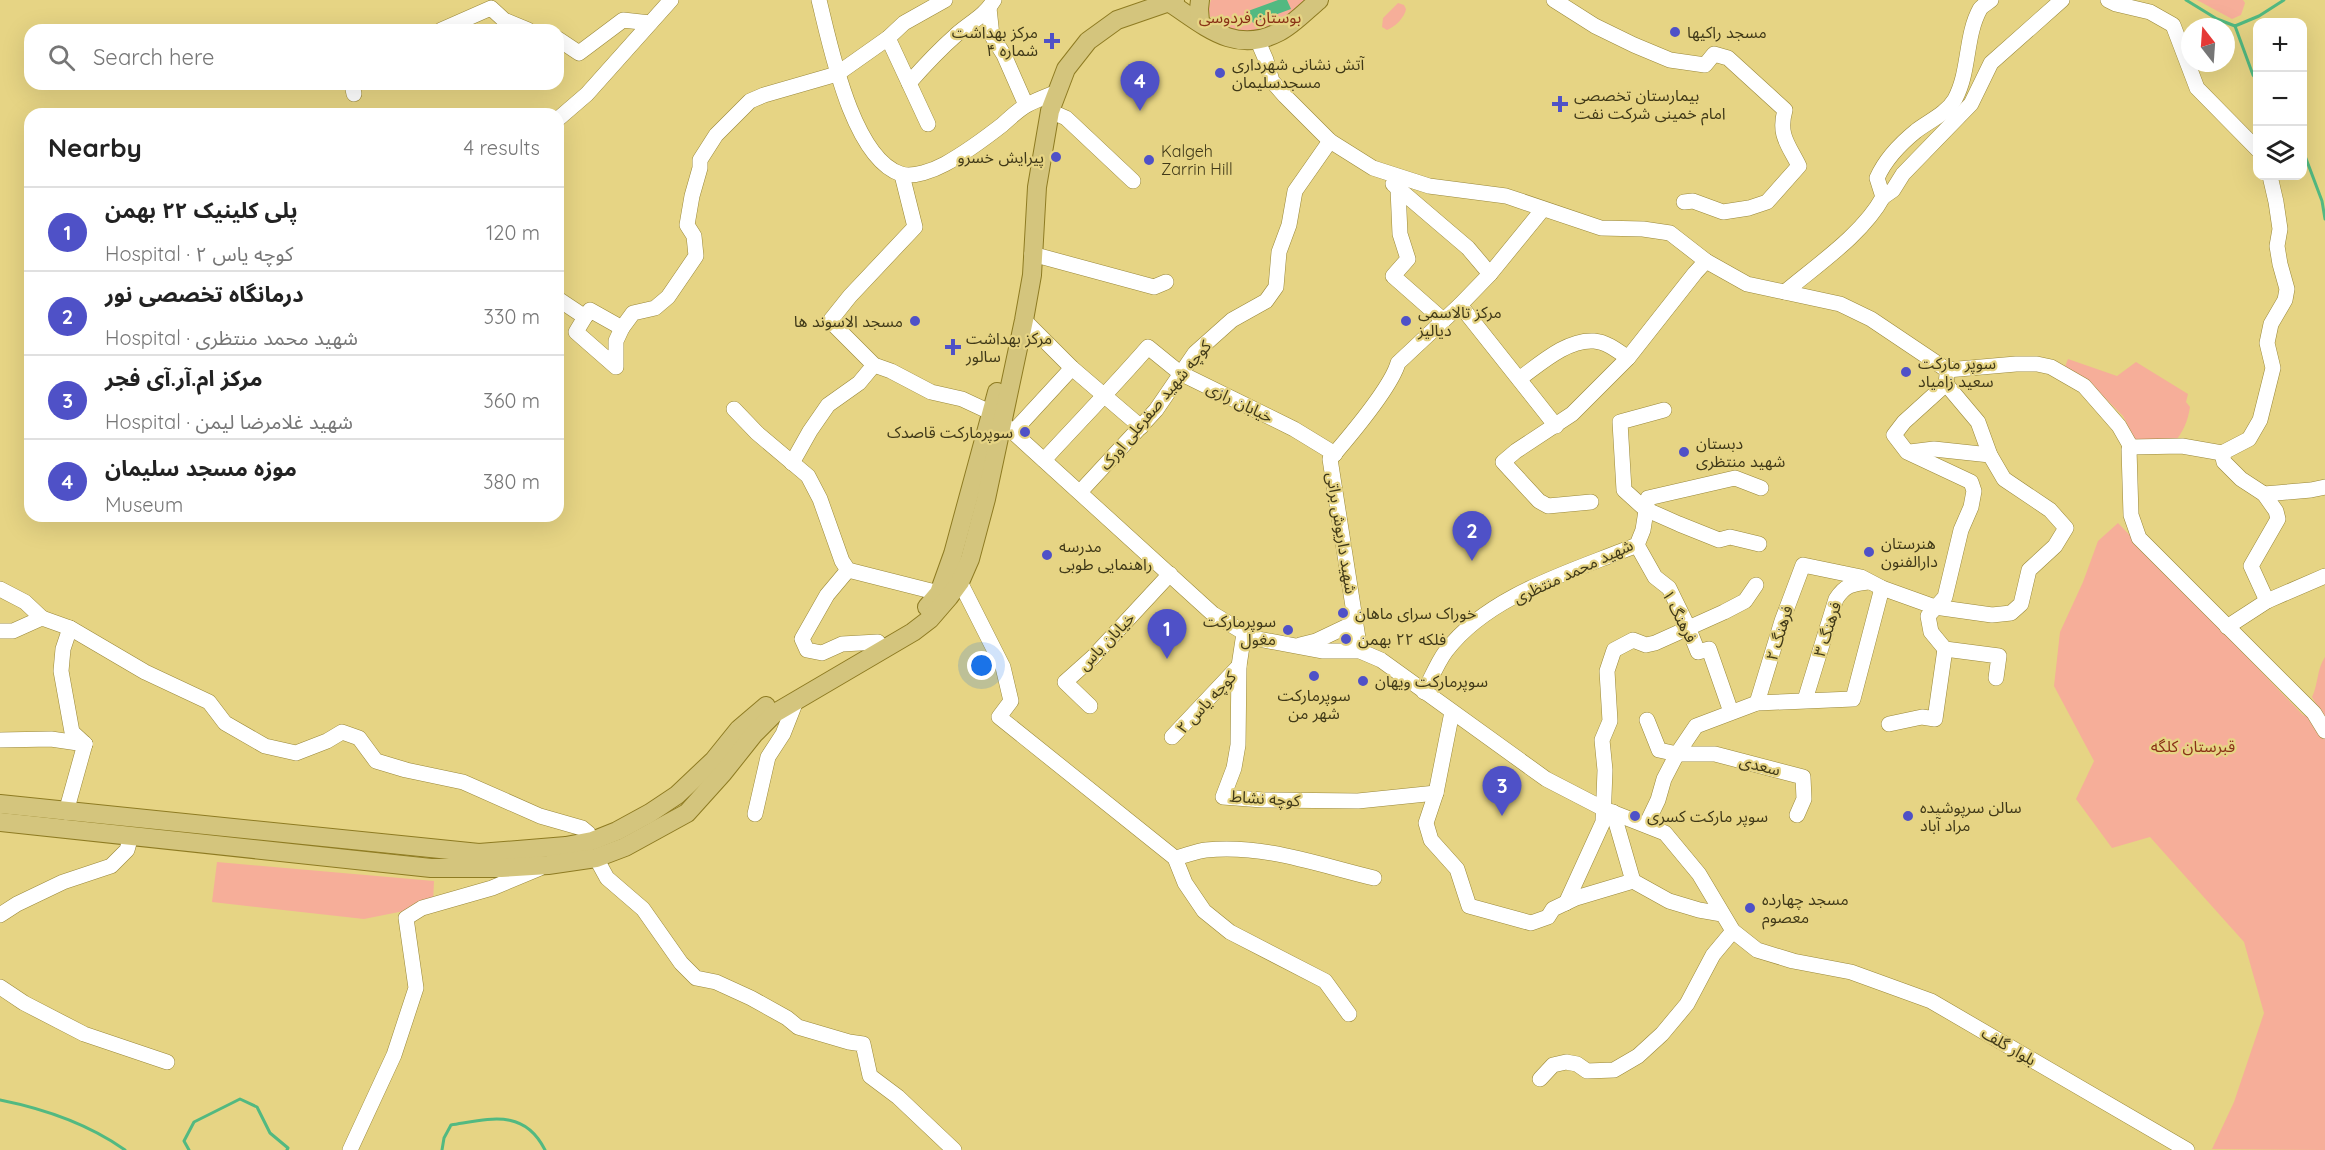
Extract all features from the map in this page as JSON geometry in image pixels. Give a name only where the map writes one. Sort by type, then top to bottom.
[{"type":"main road","points":[[1200,0],[1198,9],[1200,22]]},
{"type":"main road","points":[[0,822],[431,868],[548,865],[594,849],[617,831],[677,795],[714,760],[739,729],[778,697],[930,619],[960,582],[962,557],[1003,422],[1024,321],[1032,275],[1037,187],[1050,111],[1066,69],[1088,41],[1116,20],[1171,1],[1223,37],[1248,42],[1280,32],[1319,0]]},
{"type":"main road","points":[[1003,422],[1023,272],[1032,254]]},
{"type":"main road","points":[[0,804],[479,853],[625,847],[687,813],[754,734],[775,713],[885,641],[924,611],[939,593],[962,557]]},
{"type":"street","points":[[564,114],[587,94],[671,0]]},
{"type":"street","points":[[819,0],[837,74],[851,111],[867,144],[887,165],[902,175],[921,173],[946,164],[985,138],[1026,105],[1057,93]]},
{"type":"street","points":[[622,328],[590,310],[576,332],[616,367],[616,341],[633,313],[655,308],[668,297],[696,256],[694,236],[687,225],[700,160],[716,135],[750,101],[837,74],[888,38],[904,23],[945,0]]},
{"type":"street","points":[[1554,0],[1595,26],[1670,60],[1705,65],[1714,54],[1728,58],[1785,110],[1781,125],[1785,139],[1799,166],[1767,202],[1749,208],[1723,212],[1693,201],[1684,202]]},
{"type":"street","points":[[1883,196],[1876,178],[1881,167],[1916,131],[1938,117],[1953,102],[1963,84],[1981,8],[1991,0]]},
{"type":"street","points":[[1785,292],[1868,219],[1883,196],[1893,190],[1903,174],[1971,104],[1991,63],[2061,0]]},
{"type":"street","points":[[2108,0],[2150,12],[2174,25],[2197,88],[2253,145]]},
{"type":"street","points":[[909,83],[943,46],[992,4]]},
{"type":"street","points":[[992,4],[992,36],[1004,55],[1026,105]]},
{"type":"street","points":[[455,24],[491,8],[504,20],[514,24]]},
{"type":"street","points":[[564,43],[579,53],[623,20],[650,24]]},
{"type":"street","points":[[888,38],[928,124]]},
{"type":"street","points":[[1257,39],[1272,81],[1330,141],[1395,185],[1468,248],[1490,274]]},
{"type":"street","points":[[1050,111],[1066,118],[1133,181]]},
{"type":"street","name":"کوچه شهید صفرعلی اورک","points":[[1080,492],[1156,410],[1195,353],[1232,320],[1266,301],[1276,287],[1279,252],[1289,225],[1296,191],[1330,141]]},
{"type":"street","points":[[1373,168],[1429,186],[1506,196],[1601,228],[1643,229],[1671,233],[1706,261],[1747,284],[1840,304],[1871,319],[1946,377],[1978,422],[1990,455],[2004,479],[2050,510],[2066,528],[2055,546],[2029,570],[2021,604],[2011,613],[1992,615],[1935,607],[1877,585],[1853,699],[1757,703],[1696,726],[1664,779],[1658,800],[1646,825]]},
{"type":"street","points":[[902,175],[915,226],[830,321],[874,365],[932,392],[962,399],[1003,422],[1213,614],[1253,638],[1322,651],[1360,651]]},
{"type":"street","points":[[2131,447],[2182,446],[2222,453],[2249,439],[2260,420],[2273,368],[2267,343],[2271,324],[2285,300],[2287,289],[2277,246],[2280,229],[2271,180]]},
{"type":"street","points":[[1395,185],[1398,189],[1400,234],[1408,259],[1393,276],[1443,320]]},
{"type":"street","name":"شهید داریوش براتی","points":[[1360,651],[1330,459],[1384,391],[1395,374],[1398,363],[1490,274],[1543,209]]},
{"type":"street","points":[[1032,254],[1154,287],[1166,282]]},
{"type":"street","points":[[1591,502],[1548,506],[1539,501],[1503,462],[1572,414],[1628,358],[1706,261]]},
{"type":"street","points":[[564,303],[585,317]]},
{"type":"street","points":[[1460,305],[1556,426]]},
{"type":"street","points":[[1024,321],[1072,368],[1141,427]]},
{"type":"street","points":[[1519,379],[1566,348],[1582,342],[1596,341],[1612,346],[1628,358]]},
{"type":"street","name":"خیابان رازی","points":[[1105,397],[1148,347],[1180,373],[1294,429],[1335,454]]},
{"type":"street","points":[[1996,678],[1999,656],[1945,649],[1931,632],[1928,616],[1945,597],[1961,530],[1971,507],[1974,491],[1971,482],[1907,452],[1894,435],[1946,377],[2016,364],[2037,364],[2051,367],[2084,386],[2119,426],[2131,447],[2129,449],[2131,515],[2139,538],[2314,713],[2325,730]]},
{"type":"street","points":[[792,463],[828,405],[859,383],[874,365]]},
{"type":"street","points":[[1003,422],[1072,368]]},
{"type":"street","points":[[1044,460],[1105,397]]},
{"type":"street","points":[[734,409],[757,433],[808,476],[820,499],[842,561],[848,570],[939,593]]},
{"type":"street","points":[[1664,410],[1620,422],[1624,490],[1645,509],[1719,540],[1730,537],[1759,544]]},
{"type":"street","points":[[1907,452],[1934,449],[1990,455]]},
{"type":"street","points":[[2222,453],[2224,462],[2241,479],[2264,494],[2276,511],[2278,519],[2251,566],[2267,601]]},
{"type":"street","points":[[1645,509],[1648,498],[1735,478],[1761,488]]},
{"type":"street","points":[[2264,494],[2325,487]]},
{"type":"street","name":"شهید محمد منتظری","points":[[1424,692],[1446,651],[1476,621],[1540,583],[1637,545],[1643,530],[1645,509]]},
{"type":"street","name":"فرهنگ ۱","points":[[1637,545],[1655,577],[1668,588],[1698,652],[1709,649],[1731,712]]},
{"type":"street","name":"فرهنگ ۲","points":[[1757,703],[1789,600],[1803,565],[1861,577],[1877,585]]},
{"type":"street","points":[[848,570],[827,595],[802,639],[807,650],[822,653],[842,644],[885,641]]},
{"type":"street","name":"خیابان یاس","points":[[1090,706],[1065,682],[1093,657],[1170,574]]},
{"type":"street","points":[[2227,627],[2267,601],[2325,576]]},
{"type":"street","points":[[960,582],[1003,667],[1011,701],[999,717],[1175,858],[1185,883],[1204,911],[1230,932],[1325,981],[1349,1014]]},
{"type":"street","points":[[1722,914],[1669,901],[1633,881],[1608,810],[1602,740],[1610,721],[1607,671],[1614,650],[1633,640],[1646,645],[1654,643],[1724,612],[1745,601],[1756,585]]},
{"type":"street","name":"فرهنگ ۳","points":[[1805,700],[1836,599],[1843,588],[1849,585],[1877,585]]},
{"type":"street","points":[[0,589],[25,602],[42,618],[70,628],[145,672],[209,702],[225,723],[265,746],[296,753],[327,741],[342,732],[359,738],[376,761],[463,782],[532,813],[582,828],[588,833],[608,878],[643,909],[681,963],[696,978],[716,982],[752,998],[798,1027],[863,1044],[870,1076],[898,1097],[954,1150]]},
{"type":"street","points":[[0,631],[13,631],[42,618]]},
{"type":"street","points":[[1292,647],[1316,641],[1356,622]]},
{"type":"street","points":[[70,628],[63,649],[61,671],[63,687],[68,700],[72,732],[85,744]]},
{"type":"street","name":"کوچه نشاط","points":[[1244,633],[1239,666],[1238,745],[1234,768],[1223,797],[1263,800],[1358,801],[1436,793]]},
{"type":"street","points":[[1889,724],[1922,717],[1935,719],[1945,649]]},
{"type":"street","name":"بلوار گلف","points":[[1360,651],[1381,660],[1546,779],[1608,810],[1665,833],[1699,874],[1733,931],[1756,950],[1793,961],[1851,972],[1931,1001],[2187,1150]]},
{"type":"street","name":"کوچه یاس ۲","points":[[1172,737],[1239,666]]},
{"type":"street","points":[[755,814],[768,757],[783,734],[796,701]]},
{"type":"street","points":[[1452,711],[1436,793],[1426,824],[1431,840],[1456,868],[1469,906],[1531,923],[1548,917],[1553,909],[1566,903],[1633,881]]},
{"type":"street","points":[[1647,720],[1659,750],[1677,754]]},
{"type":"street","points":[[0,740],[51,739],[85,744]]},
{"type":"street","points":[[66,812],[85,744]]},
{"type":"street","name":"سعدی","points":[[1677,754],[1715,754],[1803,777],[1804,799],[1797,815]]},
{"type":"street","points":[[1566,903],[1608,810]]},
{"type":"street","points":[[0,915],[16,904],[63,882],[111,866],[127,850],[131,836]]},
{"type":"street","points":[[1175,858],[1203,850],[1252,849],[1274,855],[1292,856],[1374,878]]},
{"type":"street","points":[[350,1150],[394,1056],[416,988],[406,918],[422,908],[492,888],[548,865]]},
{"type":"street","points":[[1540,1079],[1553,1065],[1566,1062],[1577,1064],[1587,1071],[1614,1070],[1638,1056],[1662,1034],[1687,1004],[1713,955],[1733,931]]},
{"type":"street","points":[[0,987],[24,1003],[84,1034],[167,1062]]},
{"type":"green space","name":"بوستان فردوسی","points":[[1211,0],[1309,0],[1277,24],[1253,34],[1241,35],[1229,32],[1212,20],[1209,14]]},
{"type":"green space","points":[[2197,0],[2243,0],[2245,3],[2241,15],[2230,18]]},
{"type":"green space","points":[[1398,3],[1404,5],[1406,9],[1404,15],[1387,30],[1382,27],[1383,18]]},
{"type":"green space","points":[[2068,359],[2117,376],[2136,362],[2188,394],[2186,402],[2190,407],[2185,426],[2174,443],[2137,443],[2123,416],[2095,388],[2064,369]]},
{"type":"green space","name":"قبرستان کلگه","points":[[2118,523],[2303,715],[2318,720],[2323,716],[2312,697],[2320,666],[2325,657],[2325,1150],[2212,1149],[2234,1102],[2264,1013],[2244,942],[2150,837],[2112,848],[2076,799],[2094,761],[2054,686],[2060,632],[2083,582],[2098,541]]},
{"type":"green space","points":[[217,862],[434,881],[433,903],[364,919],[212,902]]},
{"type":"shaded area","points":[[1278,0],[1287,0],[1291,9],[1253,23],[1248,11]]},
{"type":"waterway","points":[[2186,0],[2217,19],[2235,26],[2259,16],[2284,0]]},
{"type":"waterway","points":[[2235,26],[2253,75]]},
{"type":"waterway","points":[[2307,161],[2322,201],[2325,219]]},
{"type":"waterway","points":[[189,1150],[184,1141],[194,1122],[240,1099],[257,1107],[270,1133],[288,1148],[287,1150]]},
{"type":"waterway","points":[[0,1100],[65,1118],[96,1132],[125,1150]]},
{"type":"waterway","points":[[442,1150],[444,1138],[451,1125],[492,1119],[516,1122],[527,1128],[537,1137],[545,1150]]},
{"type":"place","name":"مسجد راکیها","points":[[1675,32]]},
{"type":"place","name":"مرکز بهداشت شماره ۴","points":[[1052,41]]},
{"type":"place","name":"آتش نشانی شهرداری مسجدسلیمان","points":[[1220,73]]},
{"type":"place","name":"بیمارستان تخصصی امام خمینی شرکت نفت","points":[[1560,104]]},
{"type":"place","name":"موزه مسجد سلیمان","points":[[1140,111]]},
{"type":"place","name":"پیرایش خسرو","points":[[1056,157]]},
{"type":"place","name":"Kalgeh Zarrin Hill","points":[[1149,160]]},
{"type":"place","name":"مسجد الاسوند ها","points":[[915,321]]},
{"type":"place","name":"مرکز تالاسمی دیالیز","points":[[1406,321]]},
{"type":"place","name":"مرکز بهداشت سالور","points":[[953,347]]},
{"type":"place","name":"سوپر مارکت سعید زامیاد","points":[[1906,372]]},
{"type":"place","name":"سوپرمارکت قاصدک","points":[[1025,432]]},
{"type":"place","name":"دبستان شهید منتظری","points":[[1684,452]]},
{"type":"place","name":"هنرستان دارالفنون","points":[[1869,552]]},
{"type":"place","name":"مدرسه راهنمایی طوبی","points":[[1047,555]]},
{"type":"place","name":"درمانگاه تخصصی نور","points":[[1472,561]]},
{"type":"place","name":"خوراک سرای ماهان","points":[[1343,613]]},
{"type":"place","name":"سوپرمارکت مغول","points":[[1288,630]]},
{"type":"place","name":"فلکه ۲۲ بهمن","points":[[1346,639]]},
{"type":"place","name":"پلی کلینیک ۲۲ بهمن","points":[[1167,659]]},
{"type":"place","name":"سوپرمارکت شهر من","points":[[1314,676]]},
{"type":"place","name":"سوپرمارکت ویهان","points":[[1363,681]]},
{"type":"place","name":"مرکز ام.آر.آی فجر","points":[[1502,816]]},
{"type":"place","name":"سوپر مارکت کسری","points":[[1635,816]]},
{"type":"place","name":"سالن سرپوشیده مراد آباد","points":[[1908,816]]},
{"type":"place","name":"مسجد چهارده معصوم","points":[[1750,908]]}]
